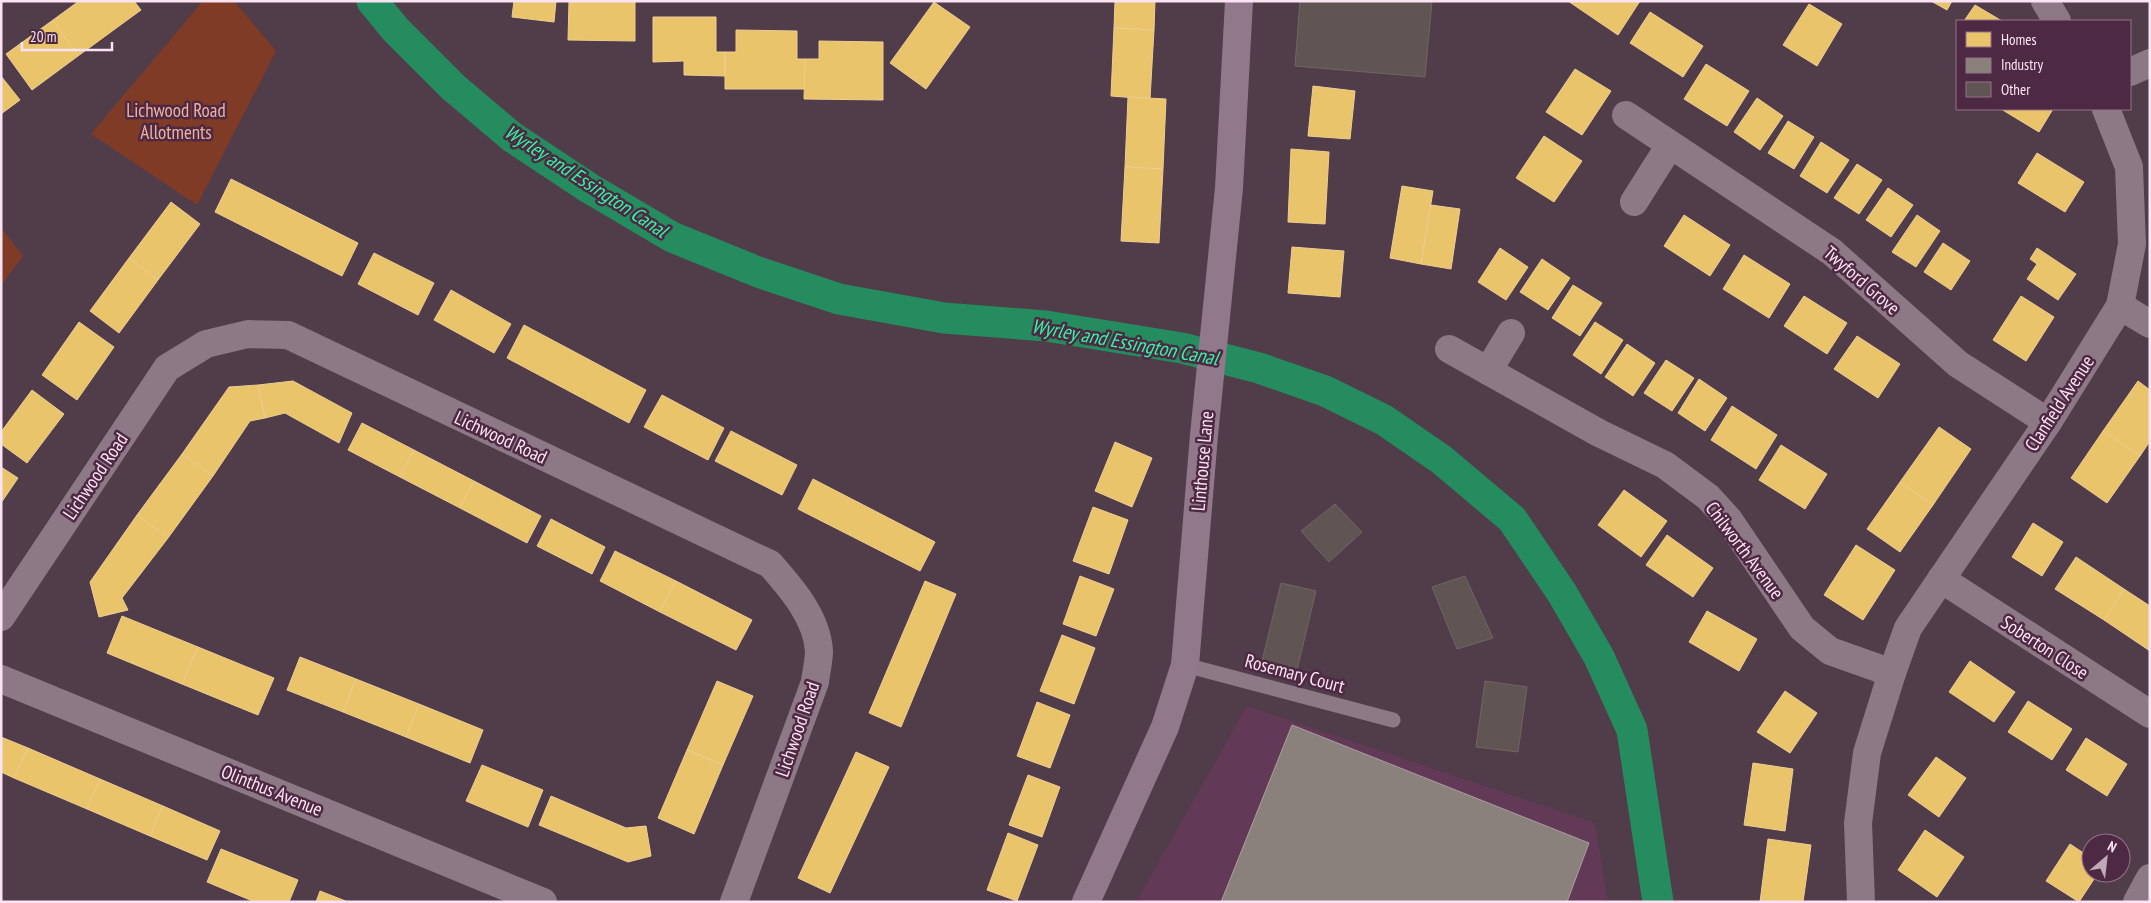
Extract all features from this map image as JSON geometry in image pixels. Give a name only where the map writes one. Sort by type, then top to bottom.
[{"type":"street","name":"Linthouse Lane","points":[[1086,902],[1165,727],[1185,664],[1204,435],[1229,188],[1239,1]]},
{"type":"street","points":[[2045,1],[2056,20]]},
{"type":"street","points":[[2131,72],[2150,63]]},
{"type":"street","name":"Clanfield Avenue","points":[[1861,902],[1858,823],[1867,753],[1908,628],[2048,422],[2120,306],[2132,244],[2129,167],[2106,110]]},
{"type":"street","name":"Twyford Grove","points":[[1626,114],[1832,252],[1958,364],[2048,422]]},
{"type":"street","points":[[1634,202],[1670,145]]},
{"type":"street","points":[[2120,306],[2150,324]]},
{"type":"street","points":[[1488,371],[1511,333]]},
{"type":"street","name":"Lichwood Road","points":[[1,617],[167,368],[206,344],[248,334],[288,335],[770,564],[796,594],[811,623],[819,651],[815,682],[734,902]]},
{"type":"street","name":"Chilworth Avenue","points":[[1449,349],[1599,433],[1665,466],[1694,486],[1708,497],[1729,520],[1802,628],[1830,652],[1892,672]]},
{"type":"street","name":"Soberton Close","points":[[1941,579],[2150,714]]},
{"type":"street","name":"Olinthus Avenue","points":[[1,679],[543,902]]},
{"type":"street","points":[[2137,902],[2150,878]]},
{"type":"lane","name":"Rosemary Court","points":[[1185,664],[1394,720]]},
{"type":"shaded area","points":[[1247,706],[1595,823],[1608,902],[1136,902]]},
{"type":"green space","name":"Lichwood Road Allotments","points":[[203,1],[234,1],[276,51],[197,205],[91,134]]},
{"type":"green space","points":[[1,228],[23,256],[1,285]]},
{"type":"building: Homes","points":[[79,1],[134,1],[141,10],[78,56],[53,20]]},
{"type":"building: Homes","points":[[514,1],[556,1],[554,22],[512,17]]},
{"type":"building: Homes","points":[[569,1],[635,2],[635,41],[568,40]]},
{"type":"building: Homes","points":[[1115,1],[1155,1],[1154,30],[1114,28]]},
{"type":"building: Homes","points":[[1568,1],[1640,1],[1618,35]]},
{"type":"building: Homes","points":[[1931,1],[1952,1],[1947,10]]},
{"type":"building: Homes","points":[[934,2],[970,27],[926,89],[890,63]]},
{"type":"building: Homes","points":[[1809,4],[1842,24],[1817,66],[1783,45]]},
{"type":"building: Homes","points":[[1975,5],[2000,20],[1965,20]]},
{"type":"building: Homes","points":[[1650,12],[1703,46],[1683,77],[1630,43]]},
{"type":"building: Homes","points":[[653,17],[716,17],[716,52],[725,52],[725,76],[684,75],[684,61],[653,62]]},
{"type":"building: Homes","points":[[53,20],[78,56],[32,90],[6,54]]},
{"type":"building: Homes","points":[[1114,28],[1154,30],[1150,99],[1111,96]]},
{"type":"building: Homes","points":[[736,30],[797,31],[797,59],[805,59],[805,89],[725,89],[725,52],[736,52]]},
{"type":"building: Homes","points":[[819,41],[883,42],[883,100],[804,99],[805,59],[819,59]]},
{"type":"building: Homes","points":[[1706,64],[1749,91],[1727,126],[1684,99]]},
{"type":"building: Homes","points":[[1575,69],[1611,91],[1582,135],[1546,112]]},
{"type":"building: Homes","points":[[1,76],[20,100],[1,114]]},
{"type":"building: Homes","points":[[1313,86],[1355,91],[1350,139],[1308,136]]},
{"type":"building: Homes","points":[[1128,97],[1166,99],[1163,169],[1125,167]]},
{"type":"building: Homes","points":[[1757,98],[1783,116],[1760,150],[1734,132]]},
{"type":"building: Homes","points":[[2003,110],[2052,110],[2039,132]]},
{"type":"building: Homes","points":[[1788,121],[1814,137],[1794,169],[1768,153]]},
{"type":"building: Homes","points":[[1544,136],[1582,161],[1554,202],[1516,178]]},
{"type":"building: Homes","points":[[1821,142],[1849,160],[1827,193],[1800,176]]},
{"type":"building: Homes","points":[[1291,149],[1329,152],[1325,224],[1288,222]]},
{"type":"building: Homes","points":[[2037,153],[2084,182],[2065,212],[2018,183]]},
{"type":"building: Homes","points":[[1857,164],[1882,180],[1859,214],[1834,198]]},
{"type":"building: Homes","points":[[1125,167],[1163,169],[1159,243],[1121,241]]},
{"type":"building: Homes","points":[[231,179],[358,243],[342,276],[215,212]]},
{"type":"building: Homes","points":[[1402,186],[1433,191],[1421,264],[1390,258]]},
{"type":"building: Homes","points":[[1888,188],[1913,205],[1891,237],[1866,220]]},
{"type":"building: Homes","points":[[171,202],[200,224],[158,280],[129,258]]},
{"type":"building: Homes","points":[[1431,205],[1460,209],[1451,269],[1421,264]]},
{"type":"building: Homes","points":[[1684,215],[1730,245],[1710,276],[1664,246]]},
{"type":"building: Homes","points":[[1917,215],[1940,231],[1916,267],[1892,252]]},
{"type":"building: Homes","points":[[1943,243],[1970,261],[1951,290],[1924,272]]},
{"type":"building: Homes","points":[[1292,247],[1344,251],[1340,297],[1288,293]]},
{"type":"building: Homes","points":[[1500,248],[1528,267],[1506,300],[1478,282]]},
{"type":"building: Homes","points":[[2037,248],[2076,274],[2058,300],[2027,279],[2037,264],[2030,259]]},
{"type":"building: Homes","points":[[374,253],[434,283],[418,315],[358,284]]},
{"type":"building: Homes","points":[[1744,255],[1790,284],[1769,318],[1723,289]]},
{"type":"building: Homes","points":[[129,258],[158,280],[119,333],[90,311]]},
{"type":"building: Homes","points":[[1542,259],[1570,278],[1548,310],[1520,292]]},
{"type":"building: Homes","points":[[1573,285],[1602,303],[1580,336],[1552,318]]},
{"type":"building: Homes","points":[[451,290],[511,324],[494,353],[434,320]]},
{"type":"building: Homes","points":[[1804,296],[1847,323],[1827,354],[1784,326]]},
{"type":"building: Homes","points":[[2021,296],[2054,317],[2026,361],[1993,340]]},
{"type":"building: Homes","points":[[79,322],[114,347],[77,400],[42,375]]},
{"type":"building: Homes","points":[[1595,322],[1623,340],[1601,374],[1573,355]]},
{"type":"building: Homes","points":[[524,325],[646,390],[629,423],[507,358]]},
{"type":"building: Homes","points":[[1857,336],[1900,364],[1878,398],[1834,369]]},
{"type":"building: Homes","points":[[1627,344],[1655,363],[1633,396],[1605,377]]},
{"type":"building: Homes","points":[[1666,360],[1694,378],[1672,411],[1644,393]]},
{"type":"building: Homes","points":[[1699,379],[1727,398],[1705,431],[1678,413]]},
{"type":"building: Homes","points":[[293,381],[352,413],[339,443],[285,413],[265,418],[258,385]]},
{"type":"building: Homes","points":[[2138,381],[2150,390],[2150,441],[2140,456],[2103,431]]},
{"type":"building: Homes","points":[[258,385],[265,418],[250,421],[213,476],[182,454],[229,387]]},
{"type":"building: Homes","points":[[32,390],[64,414],[27,463],[1,444],[1,432]]},
{"type":"building: Homes","points":[[662,395],[724,428],[708,460],[644,427]]},
{"type":"building: Homes","points":[[1732,406],[1777,435],[1756,469],[1711,440]]},
{"type":"building: Homes","points":[[362,423],[414,450],[400,477],[348,450]]},
{"type":"building: Homes","points":[[1939,427],[1971,449],[1933,505],[1900,482]]},
{"type":"building: Homes","points":[[731,431],[797,465],[782,495],[715,461]]},
{"type":"building: Homes","points":[[2103,431],[2140,456],[2107,503],[2071,478]]},
{"type":"building: Homes","points":[[1115,442],[1152,458],[1132,507],[1095,491]]},
{"type":"building: Homes","points":[[1781,445],[1827,474],[1805,509],[1759,480]]},
{"type":"building: Homes","points":[[414,450],[474,481],[460,508],[400,477]]},
{"type":"building: Homes","points":[[182,454],[213,476],[168,538],[137,515]]},
{"type":"building: Homes","points":[[1,467],[18,478],[1,503]]},
{"type":"building: Homes","points":[[813,479],[935,542],[920,571],[798,509]]},
{"type":"building: Homes","points":[[474,481],[541,516],[527,543],[460,508]]},
{"type":"building: Homes","points":[[1900,482],[1933,505],[1900,552],[1867,529]]},
{"type":"building: Homes","points":[[1624,490],[1667,521],[1641,557],[1598,525]]},
{"type":"building: Homes","points":[[1093,507],[1128,520],[1109,574],[1073,561]]},
{"type":"building: Homes","points":[[137,515],[168,538],[122,598],[128,610],[99,617],[90,582]]},
{"type":"building: Homes","points":[[551,519],[605,547],[592,574],[537,546]]},
{"type":"building: Homes","points":[[2033,523],[2063,542],[2042,576],[2012,557]]},
{"type":"building: Homes","points":[[1667,535],[1713,568],[1693,597],[1646,565]]},
{"type":"building: Homes","points":[[1856,545],[1895,570],[1863,620],[1824,595]]},
{"type":"building: Homes","points":[[615,551],[676,581],[660,612],[600,581]]},
{"type":"building: Homes","points":[[2076,557],[2124,589],[2104,620],[2055,589]]},
{"type":"building: Homes","points":[[1080,576],[1114,589],[1096,636],[1063,624]]},
{"type":"building: Homes","points":[[676,581],[752,620],[736,650],[660,612]]},
{"type":"building: Homes","points":[[925,581],[956,594],[901,727],[869,713]]},
{"type":"building: Homes","points":[[2124,589],[2150,606],[2150,651],[2104,620]]},
{"type":"building: Homes","points":[[1707,611],[1757,639],[1739,671],[1689,642]]},
{"type":"building: Homes","points":[[122,616],[198,647],[182,684],[107,653]]},
{"type":"building: Homes","points":[[1062,635],[1095,648],[1074,704],[1040,691]]},
{"type":"building: Homes","points":[[198,647],[274,678],[258,715],[182,684]]},
{"type":"building: Homes","points":[[300,657],[356,679],[343,712],[287,690]]},
{"type":"building: Homes","points":[[1970,661],[2015,692],[1994,722],[1949,692]]},
{"type":"building: Homes","points":[[356,679],[419,704],[406,737],[343,712]]},
{"type":"building: Homes","points":[[717,681],[753,696],[723,765],[687,750]]},
{"type":"building: Homes","points":[[1785,691],[1817,713],[1790,753],[1757,732]]},
{"type":"building: Homes","points":[[2028,701],[2072,729],[2052,760],[2008,732]]},
{"type":"building: Homes","points":[[1037,702],[1070,715],[1050,768],[1017,756]]},
{"type":"building: Homes","points":[[419,704],[483,730],[470,763],[406,737]]},
{"type":"building: Homes","points":[[1,737],[28,748],[14,778],[1,772]]},
{"type":"building: Homes","points":[[2086,738],[2127,764],[2107,796],[2066,770]]},
{"type":"building: Homes","points":[[28,748],[100,779],[87,809],[14,778]]},
{"type":"building: Homes","points":[[687,750],[723,765],[694,834],[658,818]]},
{"type":"building: Homes","points":[[856,752],[889,767],[830,893],[798,878]]},
{"type":"building: Homes","points":[[1936,757],[1966,778],[1939,817],[1908,795]]},
{"type":"building: Homes","points":[[1753,763],[1793,769],[1785,831],[1744,825]]},
{"type":"building: Homes","points":[[482,765],[543,790],[528,827],[466,801]]},
{"type":"building: Homes","points":[[1028,775],[1060,787],[1042,837],[1009,825]]},
{"type":"building: Homes","points":[[100,779],[163,806],[150,836],[87,809]]},
{"type":"building: Homes","points":[[551,796],[626,828],[646,826],[651,856],[628,862],[539,825]]},
{"type":"building: Homes","points":[[163,806],[220,831],[207,860],[150,836]]},
{"type":"building: Homes","points":[[1925,830],[1964,857],[1937,897],[1898,870]]},
{"type":"building: Homes","points":[[1008,833],[1038,845],[1017,901],[987,890]]},
{"type":"building: Homes","points":[[1768,839],[1811,845],[1803,902],[1760,902]]},
{"type":"building: Homes","points":[[2070,844],[2081,851],[2081,883],[2091,883],[2079,902],[2046,881]]},
{"type":"building: Homes","points":[[221,849],[298,880],[289,902],[255,902],[207,882]]},
{"type":"building: Homes","points":[[320,891],[348,902],[316,902]]},
{"type":"building: Industry","points":[[1292,725],[1589,843],[1567,902],[1221,902]]},
{"type":"building: Other","points":[[1300,1],[1432,1],[1425,77],[1295,66]]},
{"type":"building: Other","points":[[1335,504],[1362,532],[1329,562],[1301,531]]},
{"type":"building: Other","points":[[1465,576],[1493,638],[1457,649],[1432,587]]},
{"type":"building: Other","points":[[1281,583],[1316,591],[1297,670],[1262,661]]},
{"type":"building: Other","points":[[1485,681],[1527,687],[1518,752],[1476,747]]},
{"type":"waterway","name":"Wyrley and Essington Canal","points":[[372,1],[396,30],[453,87],[512,137],[589,188],[672,237],[758,272],[839,299],[944,318],[1046,326],[1182,348],[1259,368],[1325,391],[1384,420],[1442,460],[1512,519],[1562,593],[1599,657],[1632,730],[1658,902]]}]
